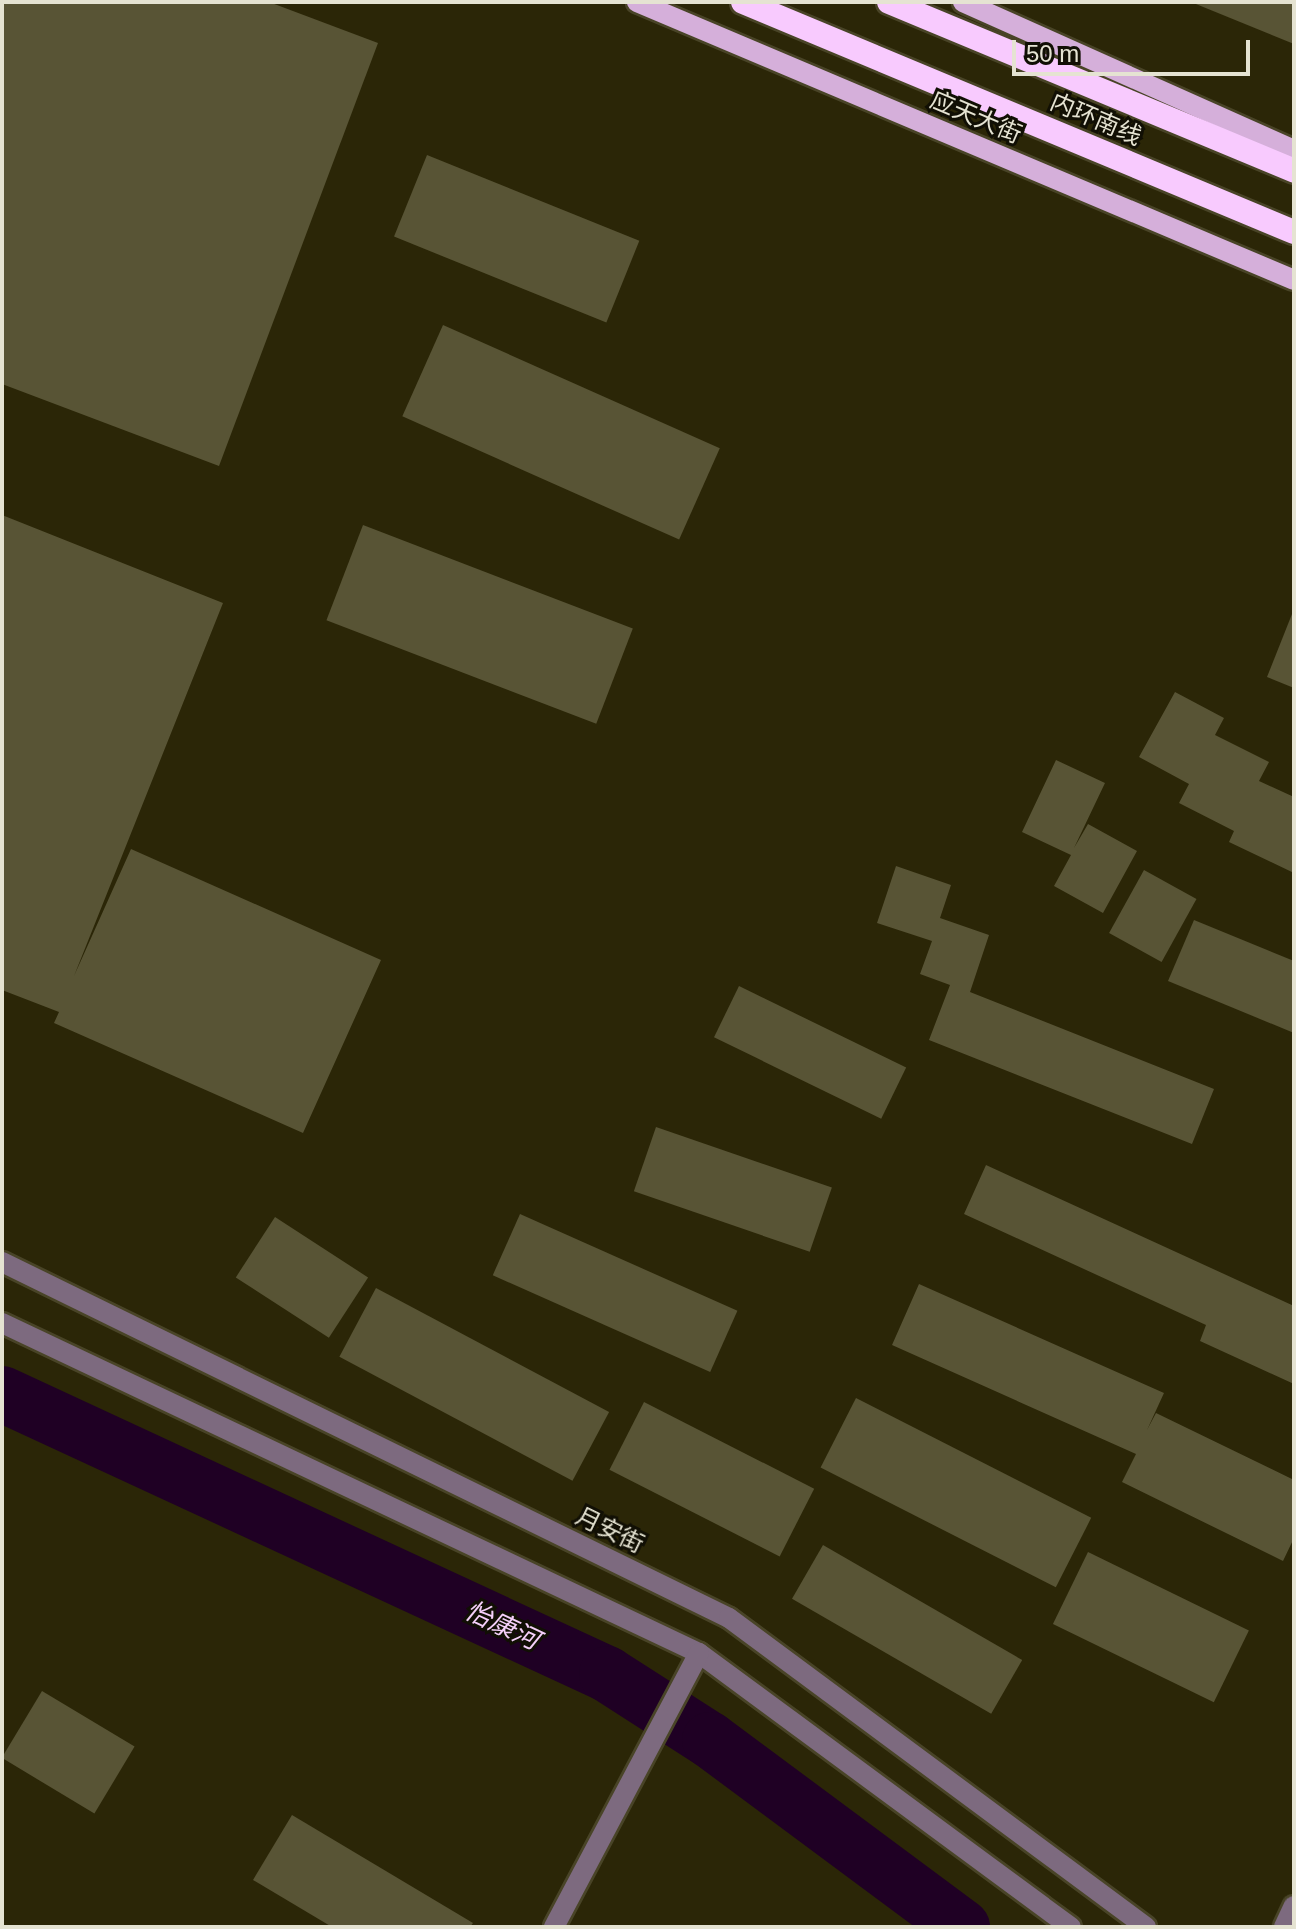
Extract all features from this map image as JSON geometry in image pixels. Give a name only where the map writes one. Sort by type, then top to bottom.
[{"type":"highway","name":"内环南线","points":[[743,2],[1294,232]]},
{"type":"highway","name":"内环南线","points":[[889,2],[1294,171]]},
{"type":"main road","name":"应天大街","points":[[637,2],[1294,280]]},
{"type":"main road","points":[[963,2],[1294,150]]},
{"type":"street","name":"月安街","points":[[2,1262],[729,1618],[1146,1927]]},
{"type":"street","points":[[2,1323],[699,1654],[1071,1927]]},
{"type":"street","points":[[554,1927],[699,1654]]},
{"type":"street","points":[[1284,1927],[1294,1906]]},
{"type":"building","points":[[2,2],[269,2],[378,43],[219,466],[2,384]]},
{"type":"building","points":[[1191,2],[1294,2],[1294,44]]},
{"type":"building","points":[[427,155],[639,241],[606,322],[394,237]]},
{"type":"building","points":[[443,325],[720,448],[679,540],[402,416]]},
{"type":"building","points":[[2,515],[223,603],[74,976],[131,849],[381,960],[303,1133],[54,1023],[59,1012],[2,990]]},
{"type":"building","points":[[363,525],[633,629],[596,724],[326,620]]},
{"type":"building","points":[[1294,609],[1294,688],[1267,677]]},
{"type":"building","points":[[1175,692],[1224,718],[1215,735],[1269,762],[1259,781],[1294,797],[1294,873],[1229,842],[1234,831],[1179,803],[1189,784],[1139,757]]},
{"type":"building","points":[[1056,760],[1105,783],[1074,848],[1088,824],[1137,851],[1103,913],[1054,886],[1071,855],[1022,832]]},
{"type":"building","points":[[896,866],[951,885],[940,918],[989,935],[970,992],[1214,1089],[1192,1144],[929,1040],[950,985],[920,974],[932,941],[877,923]]},
{"type":"building","points":[[1144,870],[1196,899],[1162,962],[1109,933]]},
{"type":"building","points":[[1194,920],[1294,961],[1294,1033],[1168,981]]},
{"type":"building","points":[[739,986],[906,1068],[881,1119],[714,1037]]},
{"type":"building","points":[[656,1127],[832,1188],[810,1252],[634,1191]]},
{"type":"building","points":[[986,1165],[1294,1306],[1294,1384],[1200,1341],[1206,1325],[964,1214]]},
{"type":"building","points":[[520,1214],[737,1311],[710,1372],[493,1275]]},
{"type":"building","points":[[275,1217],[368,1277],[329,1338],[236,1277]]},
{"type":"building","points":[[919,1284],[1164,1393],[1147,1430],[1156,1413],[1294,1480],[1294,1538],[1283,1561],[1122,1482],[1136,1454],[892,1345]]},
{"type":"building","points":[[376,1288],[609,1412],[572,1481],[339,1357]]},
{"type":"building","points":[[856,1398],[1091,1518],[1056,1587],[821,1467]]},
{"type":"building","points":[[644,1402],[814,1489],[780,1556],[609,1470]]},
{"type":"building","points":[[823,1545],[1022,1660],[991,1714],[792,1599]]},
{"type":"building","points":[[1088,1552],[1249,1630],[1214,1702],[1053,1624]]},
{"type":"building","points":[[42,1691],[135,1747],[94,1813],[2,1758]]},
{"type":"building","points":[[292,1815],[473,1923],[470,1927],[332,1927],[253,1880]]},
{"type":"waterway","name":"怡康河","points":[[2,1394],[607,1674],[710,1740],[962,1927]]}]
